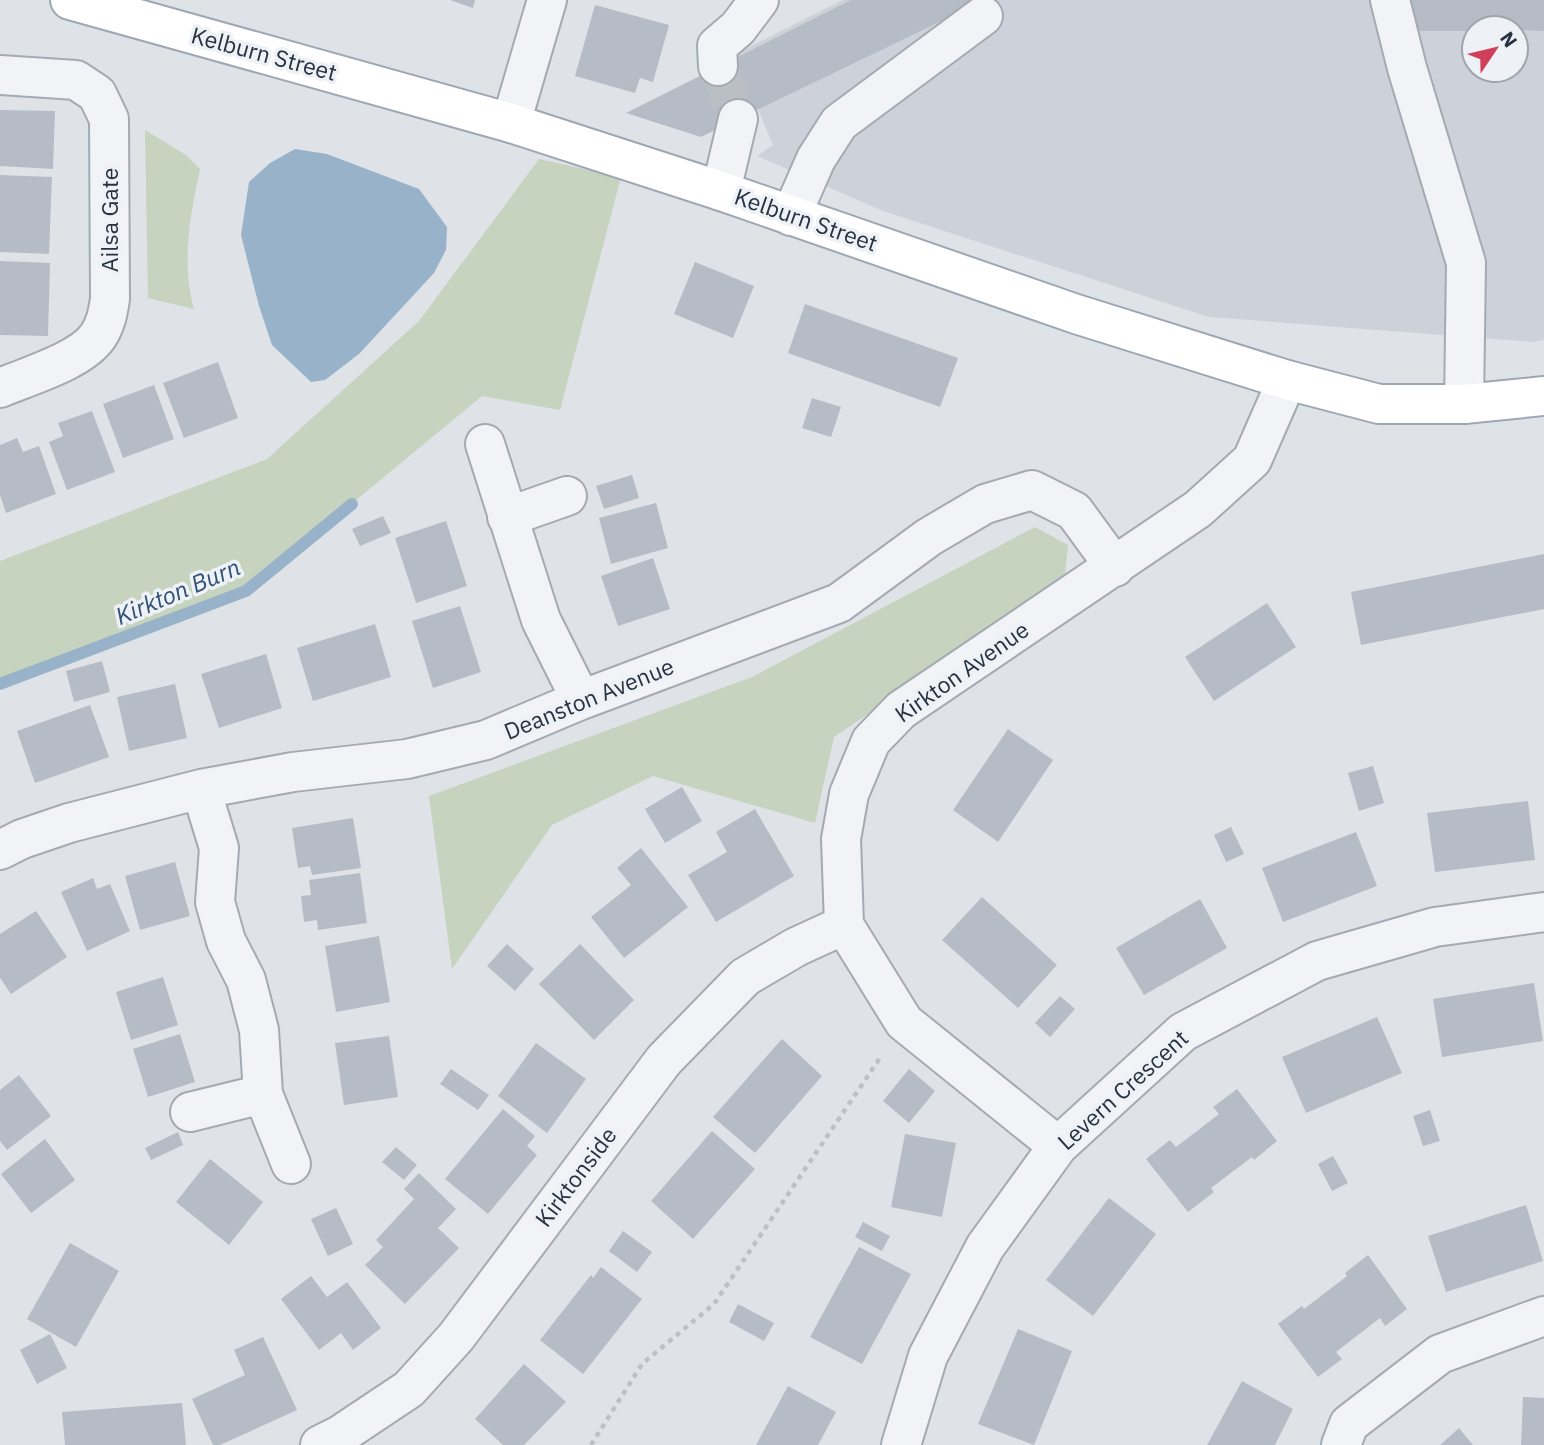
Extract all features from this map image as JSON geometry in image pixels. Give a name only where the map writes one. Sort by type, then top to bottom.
[{"type":"main road","name":"Kelburn Street","points":[[70,0],[511,123],[721,191],[1076,314],[1287,380],[1379,404],[1464,404],[1544,396]]},
{"type":"street","points":[[511,123],[547,0]]},
{"type":"street","points":[[718,66],[717,46],[738,28],[759,0]]},
{"type":"street","points":[[1390,0],[1407,68],[1465,263],[1464,404]]},
{"type":"street","points":[[792,216],[816,159],[839,123],[984,16]]},
{"type":"street","name":"Ailsa Gate","points":[[0,75],[76,80],[97,94],[110,119],[110,299],[106,321],[97,338],[75,356],[0,388]]},
{"type":"street","points":[[721,191],[738,119]]},
{"type":"street","name":"Kirkton Avenue","points":[[1058,1146],[904,1022],[844,925],[841,839],[849,794],[870,741],[901,710],[1198,509],[1252,460],[1287,380]]},
{"type":"street","points":[[485,444],[541,620],[580,700]]},
{"type":"street","name":"Deanston Avenue","points":[[0,850],[22,839],[69,823],[201,789],[293,772],[407,759],[486,740],[580,700],[839,603],[929,537],[985,504],[1032,490],[1074,511],[1115,567]]},
{"type":"street","points":[[507,517],[567,496]]},
{"type":"street","points":[[201,789],[219,848],[215,902],[226,941],[246,980],[259,1030],[263,1094],[291,1164]]},
{"type":"street","name":"Levern Crescent","points":[[901,1445],[928,1356],[985,1247],[1058,1146],[1183,1032],[1317,961],[1435,927],[1544,912]]},
{"type":"street","name":"Kirktonside","points":[[320,1445],[340,1435],[409,1389],[456,1337],[664,1060],[745,977],[796,947],[844,925]]},
{"type":"street","points":[[190,1112],[263,1094]]},
{"type":"street","points":[[1341,1445],[1349,1424],[1440,1354],[1544,1316]]},
{"type":"path","points":[[591,1445],[642,1364],[714,1304],[904,1022]]},
{"type":"shaded area","points":[[843,0],[1544,0],[1544,340],[1533,342],[1209,317],[883,211],[757,156],[773,145],[735,54]]},
{"type":"green space","points":[[145,130],[186,155],[200,169],[188,239],[188,274],[194,309],[148,298]]},
{"type":"green space","points":[[539,159],[621,177],[560,410],[482,396],[246,591],[0,684],[0,561],[267,459],[419,321]]},
{"type":"green space","points":[[1035,527],[1068,545],[1064,582],[834,737],[815,823],[653,776],[552,825],[452,969],[429,796],[752,677]]},
{"type":"water","points":[[295,149],[327,154],[419,189],[447,227],[446,250],[434,273],[359,354],[325,380],[311,382],[272,345],[241,235],[249,182],[270,163]]},
{"type":"building","points":[[450,0],[475,0],[473,8]]},
{"type":"building","points":[[851,0],[985,0],[701,137],[626,113]]},
{"type":"building","points":[[1411,0],[1544,0],[1544,31],[1530,30],[1530,14],[1460,14],[1460,31],[1411,31]]},
{"type":"building","points":[[595,5],[669,25],[653,82],[640,78],[635,93],[575,76]]},
{"type":"building","points":[[0,110],[55,111],[53,169],[0,166]]},
{"type":"building","points":[[0,175],[52,177],[49,254],[0,252]]},
{"type":"building","points":[[0,261],[50,263],[48,336],[0,335]]},
{"type":"building","points":[[695,262],[754,286],[733,338],[674,314]]},
{"type":"building","points":[[805,304],[958,358],[940,407],[788,353]]},
{"type":"building","points":[[218,362],[238,418],[184,438],[163,383]]},
{"type":"building","points":[[154,385],[174,439],[123,458],[103,404]]},
{"type":"building","points":[[812,398],[841,407],[831,437],[802,428]]},
{"type":"building","points":[[92,411],[115,472],[67,490],[49,442],[63,436],[58,423]]},
{"type":"building","points":[[17,438],[23,452],[39,446],[56,494],[6,513],[0,495],[0,445]]},
{"type":"building","points":[[632,475],[639,498],[604,509],[596,486]]},
{"type":"building","points":[[656,503],[668,548],[611,564],[599,518]]},
{"type":"building","points":[[383,516],[391,533],[360,546],[352,529]]},
{"type":"building","points":[[446,521],[467,586],[416,603],[395,538]]},
{"type":"building","points":[[1544,554],[1544,609],[1361,645],[1351,592]]},
{"type":"building","points":[[653,558],[670,609],[618,626],[601,576]]},
{"type":"building","points":[[1267,603],[1296,647],[1214,701],[1185,657]]},
{"type":"building","points":[[460,606],[481,672],[433,688],[412,621]]},
{"type":"building","points":[[375,624],[391,677],[313,701],[297,648]]},
{"type":"building","points":[[266,654],[282,708],[219,728],[201,674]]},
{"type":"building","points":[[102,661],[110,692],[74,702],[66,671]]},
{"type":"building","points":[[175,684],[187,738],[129,751],[117,697]]},
{"type":"building","points":[[90,705],[109,757],[35,783],[17,731]]},
{"type":"building","points":[[1008,729],[1053,760],[998,842],[953,810]]},
{"type":"building","points":[[1373,766],[1384,803],[1359,811],[1348,773]]},
{"type":"building","points":[[682,787],[702,821],[665,843],[645,809]]},
{"type":"building","points":[[1528,801],[1535,860],[1435,872],[1427,813]]},
{"type":"building","points":[[755,809],[794,876],[716,922],[688,875],[727,852],[716,832]]},
{"type":"building","points":[[353,818],[361,868],[312,875],[310,866],[298,868],[292,828]]},
{"type":"building","points":[[1231,827],[1244,854],[1226,862],[1214,835]]},
{"type":"building","points":[[1356,832],[1377,886],[1283,922],[1262,868]]},
{"type":"building","points":[[641,848],[688,907],[624,958],[591,917],[631,885],[617,868]]},
{"type":"building","points":[[175,862],[190,916],[140,930],[125,876]]},
{"type":"building","points":[[360,873],[367,923],[318,930],[317,920],[304,922],[301,896],[311,895],[309,880]]},
{"type":"building","points":[[93,878],[97,889],[110,884],[130,931],[87,951],[61,892]]},
{"type":"building","points":[[982,897],[1057,965],[1018,1008],[942,940]]},
{"type":"building","points":[[1200,899],[1227,948],[1144,995],[1116,948]]},
{"type":"building","points":[[36,911],[67,957],[11,994],[0,978],[0,934]]},
{"type":"building","points":[[379,936],[390,1002],[336,1012],[325,946]]},
{"type":"building","points":[[507,944],[534,969],[515,991],[487,966]]},
{"type":"building","points":[[580,944],[634,1000],[594,1040],[539,984]]},
{"type":"building","points":[[163,977],[178,1025],[131,1040],[116,992]]},
{"type":"building","points":[[1534,983],[1543,1041],[1442,1057],[1433,999]]},
{"type":"building","points":[[1060,996],[1075,1009],[1050,1037],[1035,1023]]},
{"type":"building","points":[[1377,1017],[1402,1073],[1306,1113],[1282,1057]]},
{"type":"building","points":[[180,1034],[195,1082],[148,1097],[133,1049]]},
{"type":"building","points":[[389,1036],[398,1097],[344,1105],[335,1043]]},
{"type":"building","points":[[782,1039],[822,1076],[755,1153],[713,1117]]},
{"type":"building","points":[[536,1043],[586,1079],[547,1133],[498,1096]]},
{"type":"building","points":[[451,1069],[489,1095],[478,1110],[440,1084]]},
{"type":"building","points":[[909,1069],[935,1091],[909,1123],[883,1101]]},
{"type":"building","points":[[19,1075],[51,1116],[7,1150],[0,1141],[0,1090]]},
{"type":"building","points":[[1237,1089],[1277,1141],[1254,1160],[1252,1157],[1211,1188],[1214,1192],[1188,1212],[1146,1159],[1170,1140],[1176,1147],[1197,1131],[1219,1114],[1213,1107]]},
{"type":"building","points":[[503,1109],[535,1136],[527,1146],[537,1155],[488,1214],[445,1179]]},
{"type":"building","points":[[1430,1110],[1440,1141],[1423,1146],[1413,1116]]},
{"type":"building","points":[[712,1131],[755,1169],[693,1239],[651,1201]]},
{"type":"building","points":[[178,1132],[183,1145],[151,1160],[145,1148]]},
{"type":"building","points":[[905,1134],[956,1143],[942,1217],[891,1207]]},
{"type":"building","points":[[45,1139],[75,1180],[31,1213],[1,1174]]},
{"type":"building","points":[[396,1147],[417,1165],[404,1180],[382,1162]]},
{"type":"building","points":[[1333,1156],[1348,1183],[1332,1191],[1318,1164]]},
{"type":"building","points":[[210,1159],[263,1202],[229,1245],[176,1202]]},
{"type":"building","points":[[419,1173],[456,1209],[438,1228],[459,1248],[405,1304],[365,1265],[383,1247],[376,1240],[414,1199],[404,1189]]},
{"type":"building","points":[[1109,1198],[1156,1234],[1093,1316],[1046,1280]]},
{"type":"building","points":[[1526,1205],[1543,1261],[1446,1292],[1428,1236]]},
{"type":"building","points":[[336,1208],[353,1244],[328,1256],[311,1219]]},
{"type":"building","points":[[863,1222],[890,1236],[882,1251],[855,1237]]},
{"type":"building","points":[[623,1231],[652,1252],[637,1272],[609,1251]]},
{"type":"building","points":[[70,1243],[119,1271],[76,1347],[27,1319]]},
{"type":"building","points":[[859,1247],[911,1274],[862,1364],[810,1337]]},
{"type":"building","points":[[1368,1255],[1407,1309],[1385,1326],[1380,1318],[1336,1352],[1342,1359],[1318,1377],[1278,1324],[1302,1306],[1304,1309],[1347,1276],[1345,1273]]},
{"type":"building","points":[[601,1267],[642,1299],[583,1374],[540,1340],[591,1275],[593,1278]]},
{"type":"building","points":[[311,1276],[327,1297],[347,1282],[381,1328],[353,1350],[341,1333],[319,1350],[281,1299]]},
{"type":"building","points":[[738,1304],[774,1323],[764,1341],[729,1322]]},
{"type":"building","points":[[1018,1329],[1072,1351],[1034,1445],[978,1424]]},
{"type":"building","points":[[50,1334],[67,1368],[37,1384],[20,1350]]},
{"type":"building","points":[[263,1337],[297,1410],[220,1445],[213,1445],[192,1399],[245,1375],[234,1350]]},
{"type":"building","points":[[524,1364],[566,1402],[524,1445],[503,1445],[475,1419]]},
{"type":"building","points":[[1242,1381],[1293,1409],[1275,1445],[1207,1445]]},
{"type":"building","points":[[788,1386],[836,1412],[818,1445],[756,1445]]},
{"type":"building","points":[[1523,1397],[1544,1398],[1544,1445],[1521,1445]]},
{"type":"building","points":[[182,1403],[186,1445],[65,1445],[62,1412]]},
{"type":"building","points":[[1459,1428],[1473,1445],[1440,1445]]},
{"type":"waterway","name":"Kirkton Burn","points":[[0,684],[246,591],[352,504]]},
{"type":"tunnel","points":[[718,66],[738,119]]}]
